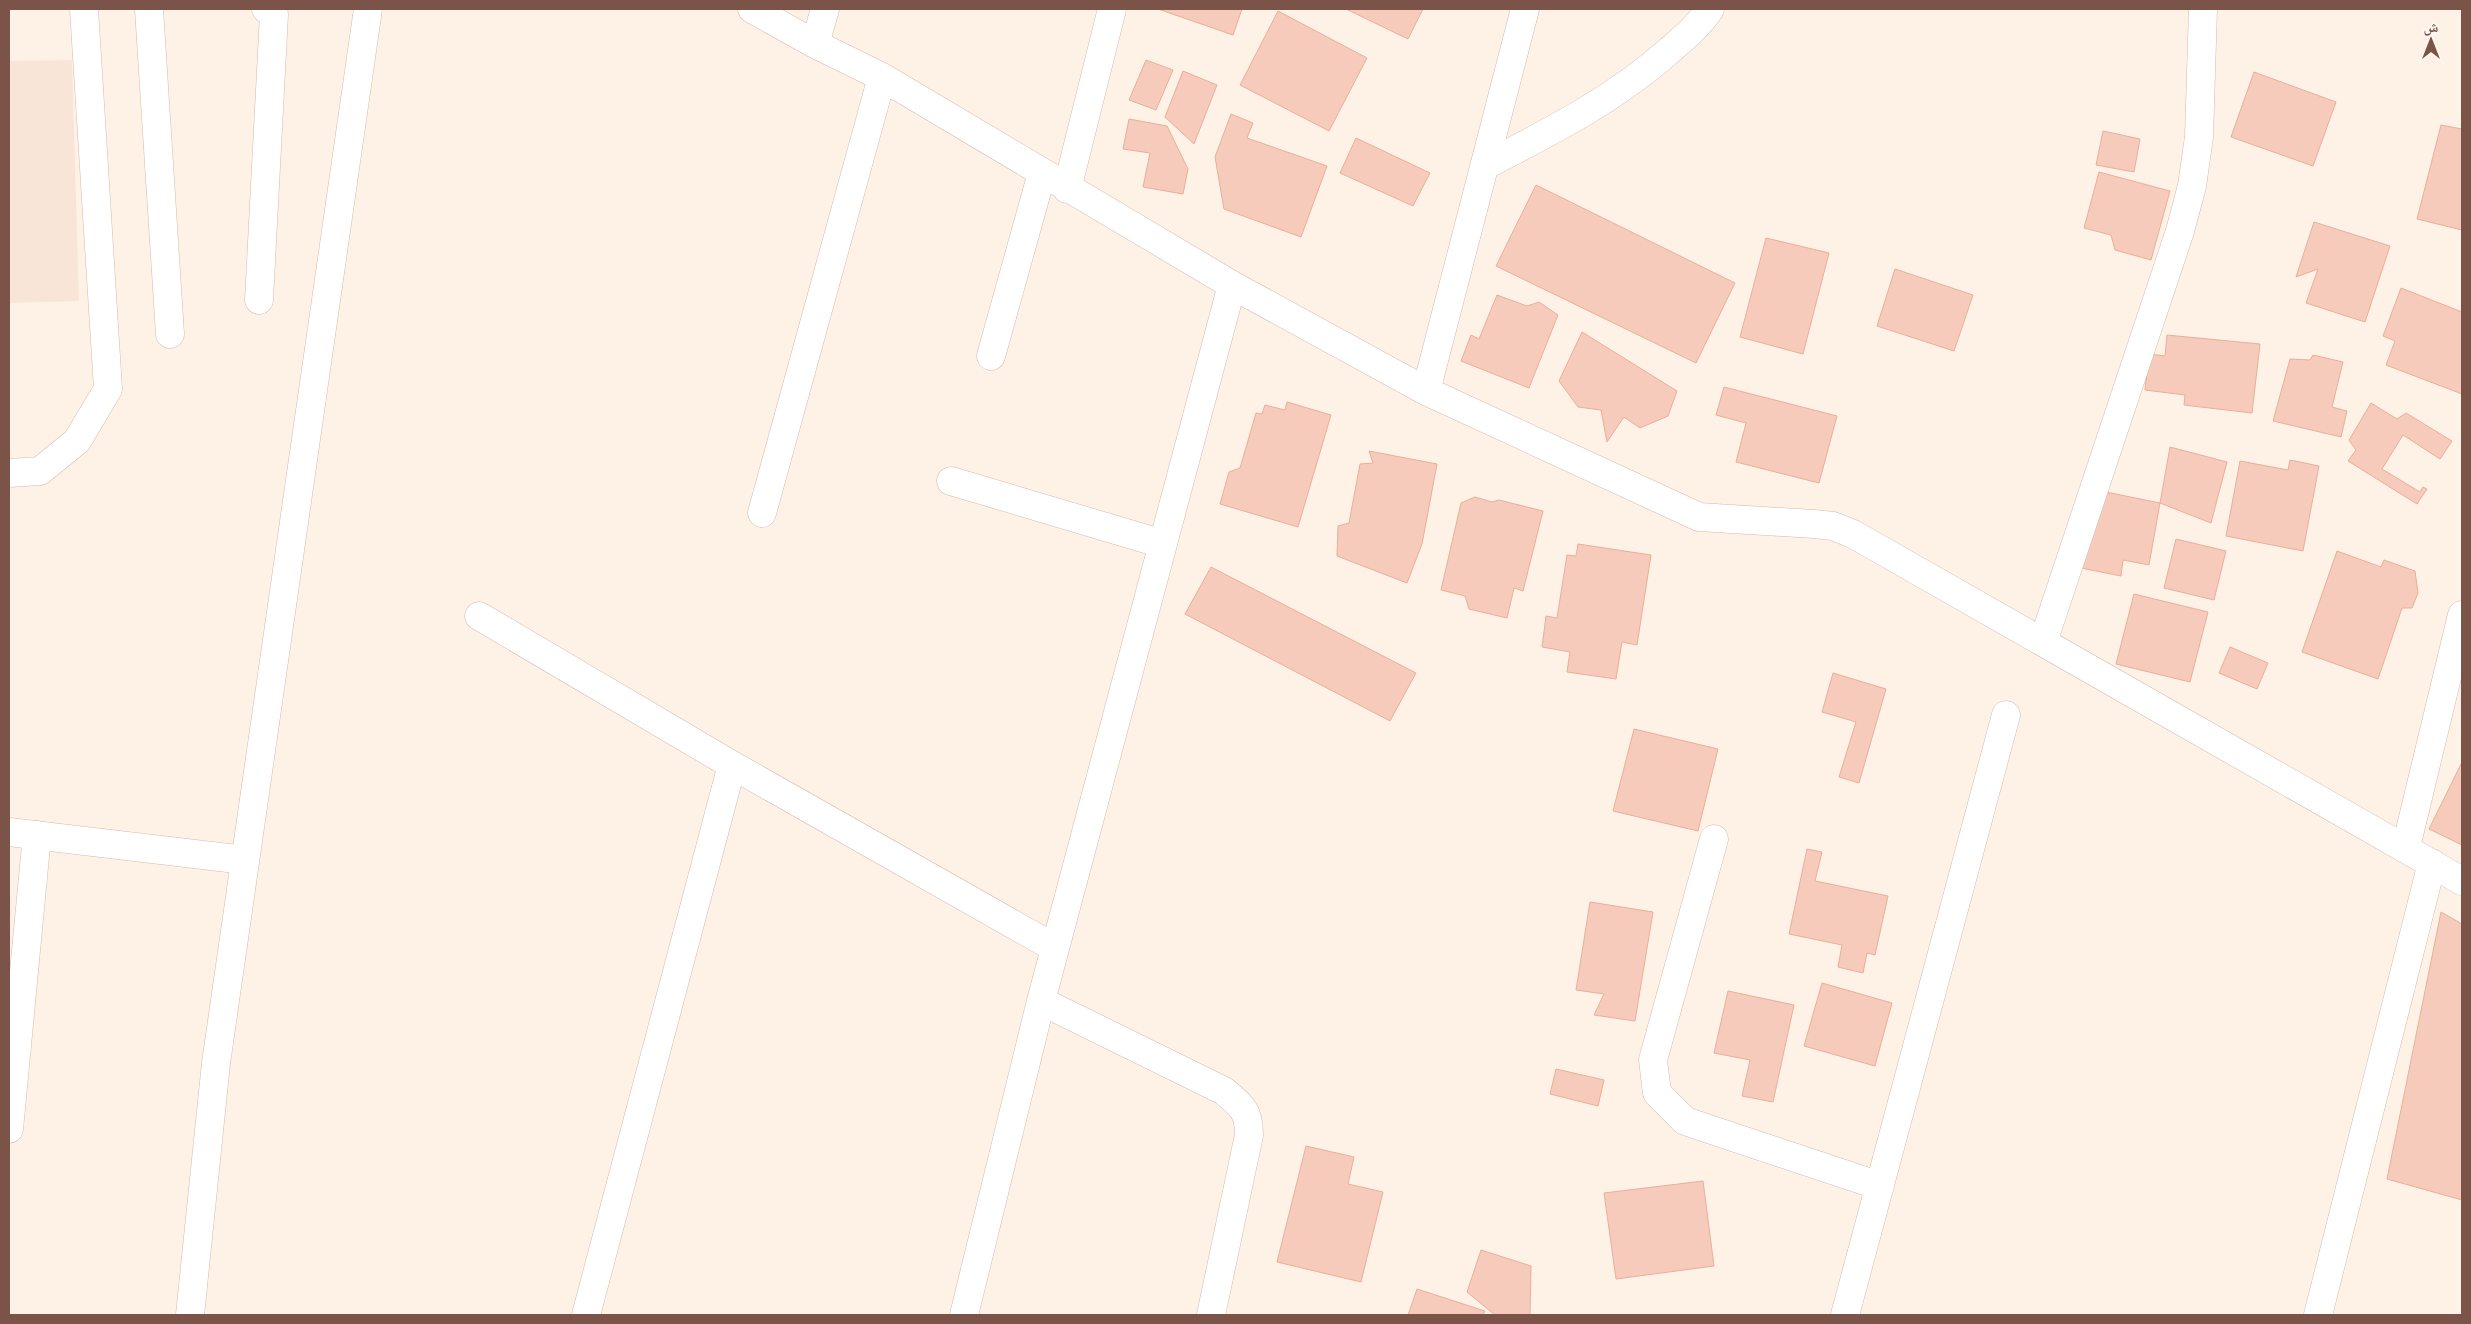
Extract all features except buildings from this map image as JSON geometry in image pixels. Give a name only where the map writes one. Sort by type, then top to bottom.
[{"type":"street","points":[[9,473],[40,471],[77,441],[108,389],[84,9]]},
{"type":"street","points":[[149,9],[170,334]]},
{"type":"street","points":[[259,300],[274,14],[266,9]]},
{"type":"street","points":[[190,1315],[216,1063],[368,9]]},
{"type":"street","points":[[752,9],[882,78],[1232,285],[1426,391],[1699,517],[1833,526],[1853,534],[2406,847],[2462,881]]},
{"type":"street","points":[[816,44],[825,9]]},
{"type":"street","points":[[1067,189],[1112,9]]},
{"type":"street","points":[[1426,391],[1525,9]]},
{"type":"street","points":[[1484,166],[1572,121],[1649,68],[1701,23],[1710,9]]},
{"type":"street","points":[[2043,642],[2180,231],[2192,186],[2199,137],[2203,9]]},
{"type":"street","points":[[762,513],[882,78]]},
{"type":"street","points":[[991,356],[1042,173]]},
{"type":"street","points":[[964,1315],[1041,1001],[1232,285]]},
{"type":"street","points":[[951,481],[1163,544]]},
{"type":"street","points":[[2406,847],[2462,615]]},
{"type":"street","points":[[479,616],[732,765],[1055,948]]},
{"type":"street","points":[[1845,1315],[2006,715]]},
{"type":"street","points":[[586,1315],[732,765]]},
{"type":"street","points":[[9,832],[245,860]]},
{"type":"street","points":[[9,1128],[37,836]]},
{"type":"street","points":[[1714,839],[1653,1060],[1658,1094],[1685,1121],[1880,1186]]},
{"type":"street","points":[[2318,1315],[2432,863]]},
{"type":"street","points":[[1041,1001],[1224,1091],[1237,1102],[1249,1118],[1249,1135],[1212,1315]]},
{"type":"shaded area","points":[[72,60],[79,301],[9,303],[9,61]]}]
